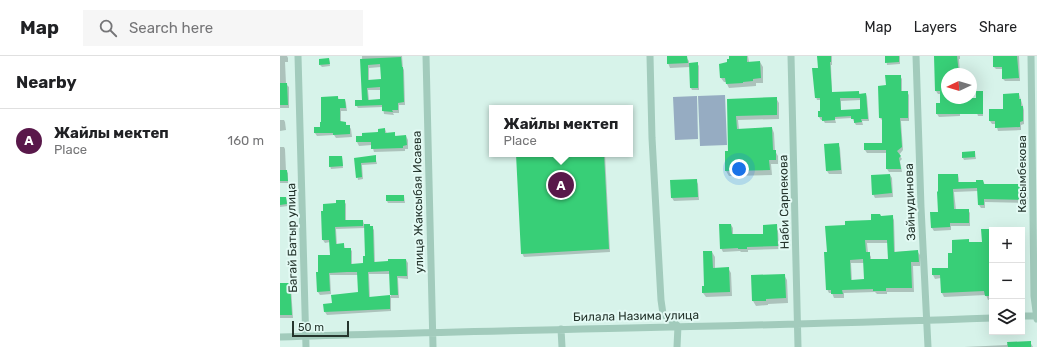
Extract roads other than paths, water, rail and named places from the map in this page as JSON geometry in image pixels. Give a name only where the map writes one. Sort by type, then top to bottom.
[{"type":"street","name":"Багай Батыр улица","points":[[298,56],[306,347]]},
{"type":"street","name":"улица Жаксыбая Исаева","points":[[426,56],[433,347]]},
{"type":"street","points":[[650,56],[652,138],[661,300],[663,314],[678,326],[678,347]]},
{"type":"street","name":"Наби Сарпекова","points":[[791,56],[798,347]]},
{"type":"street","name":"Зайнудинова","points":[[916,56],[921,208],[928,320],[928,347]]},
{"type":"street","name":"Касымбекова","points":[[1031,56],[1034,296],[1037,317]]},
{"type":"street","points":[[1025,316],[1037,317]]},
{"type":"street","name":"Билала Назима улица","points":[[280,337],[678,326],[798,325],[989,318]]},
{"type":"street","points":[[561,329],[562,347]]},
{"type":"place","name":"Жайлы мектеп","points":[[561,185]]}]
